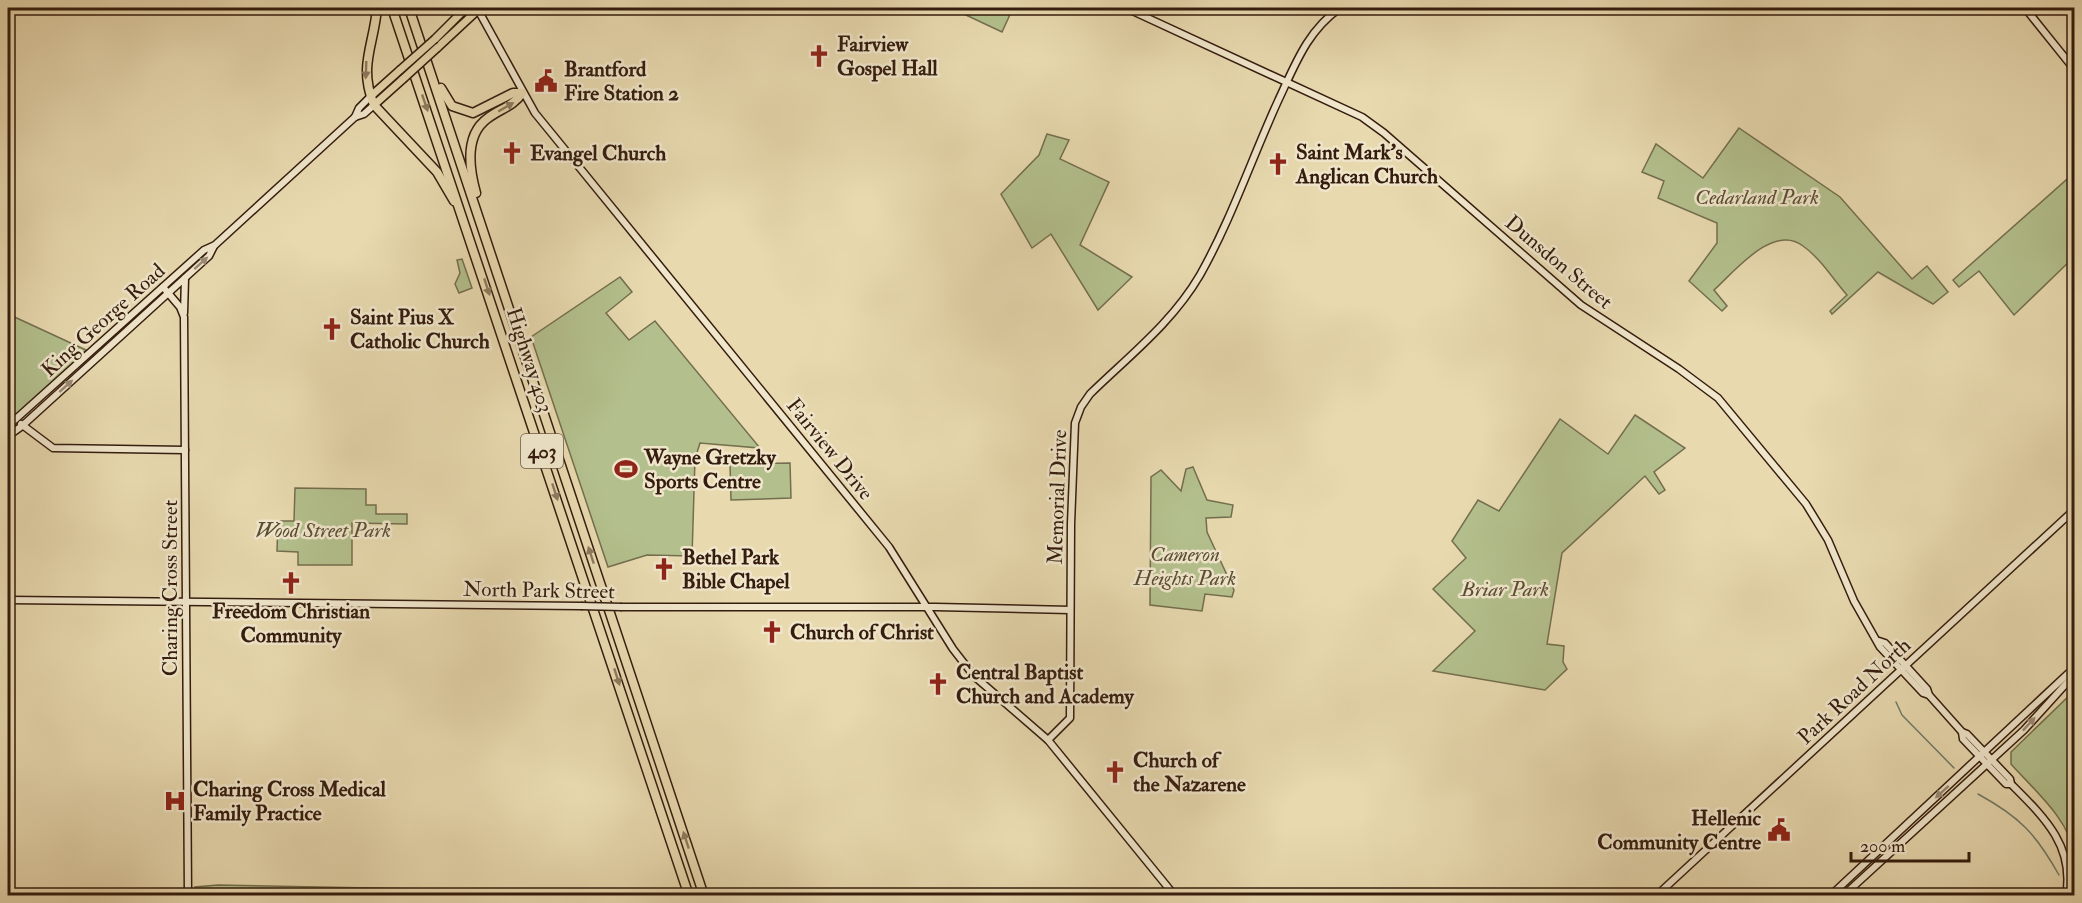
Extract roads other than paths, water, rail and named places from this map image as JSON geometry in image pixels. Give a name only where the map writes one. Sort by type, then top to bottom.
[{"type":"highway","points":[[377,8],[366,64],[366,79],[373,101],[437,172],[451,195],[473,245]]},
{"type":"highway","name":"Highway 403","points":[[393,8],[689,896]]},
{"type":"highway","name":"Highway 403","points":[[409,8],[704,896]]},
{"type":"highway","points":[[427,61],[444,95],[453,106],[463,112],[484,109],[513,93],[522,93]]},
{"type":"highway","points":[[492,257],[474,186],[470,152],[477,128],[517,101],[522,93]]},
{"type":"main road","name":"King George Road","points":[[8,426],[204,250],[214,246],[355,117],[364,114],[400,70],[466,8]]},
{"type":"main road","name":"King George Road","points":[[373,101],[404,79],[478,8]]},
{"type":"main road","name":"Fairview Drive","points":[[478,8],[522,93],[546,128],[889,547],[950,646],[974,676],[1048,740],[1175,896]]},
{"type":"main road","name":"Dunsdon Street","points":[[1126,8],[1362,117],[1384,133],[1581,305],[1679,369],[1718,398],[1806,504],[1828,540],[1862,617],[1880,641],[1885,643],[1903,668],[1927,688],[1929,695],[1962,732],[1967,734],[2006,784],[2011,784],[2038,811],[2059,838],[2066,865],[2066,896]]},
{"type":"main road","name":"Memorial Drive","points":[[1048,740],[1070,718],[1070,610],[1075,434],[1081,407],[1090,394],[1176,312],[1189,293],[1219,241],[1287,81],[1308,38],[1340,8]]},
{"type":"main road","points":[[2025,8],[2074,69]]},
{"type":"main road","name":"King George Road","points":[[8,436],[22,426],[209,256],[214,246]]},
{"type":"main road","name":"Charing Cross Street","points":[[185,278],[188,896]]},
{"type":"main road","points":[[163,287],[180,307],[184,318]]},
{"type":"main road","points":[[16,420],[54,448],[185,450]]},
{"type":"main road","name":"Park Road North","points":[[1656,896],[2074,510]]},
{"type":"main road","name":"North Park Street","points":[[8,600],[1070,610]]},
{"type":"main road","points":[[1830,896],[2074,668]]},
{"type":"main road","points":[[1843,896],[2024,730],[2074,675]]},
{"type":"waterway","points":[[1896,702],[1902,715],[1954,768]]},
{"type":"waterway","points":[[1978,794],[2026,828],[2043,848],[2059,875]]},
{"type":"place","name":"Fairview Gospel Hall","points":[[819,56]]},
{"type":"place","name":"Brantford Fire Station 2","points":[[546,81]]},
{"type":"place","name":"Evangel Church","points":[[512,153]]},
{"type":"place","name":"Saint Mark's Anglican Church","points":[[1278,164]]},
{"type":"place","name":"Saint Pius X Catholic Church","points":[[332,329]]},
{"type":"place","name":"Wayne Gretzky Sports Centre","points":[[626,469]]},
{"type":"place","name":"Bethel Park Bible Chapel","points":[[664,569]]},
{"type":"place","name":"Freedom Christian Community","points":[[291,583]]},
{"type":"place","name":"Church of Christ","points":[[772,632]]},
{"type":"place","name":"Central Baptist Church and Academy","points":[[938,684]]},
{"type":"place","name":"Church of the Nazarene","points":[[1115,772]]},
{"type":"place","name":"Charing Cross Medical Family Practice","points":[[175,801]]},
{"type":"place","name":"Hellenic Community Centre","points":[[1779,830]]},
{"type":"park label","name":"Cedarland Park","points":[[1757,197]]},
{"type":"park label","name":"Wood Street Park","points":[[323,530]]},
{"type":"park label","name":"Cameron Heights Park","points":[[1185,566]]},
{"type":"park label","name":"Briar Park","points":[[1505,589]]}]
